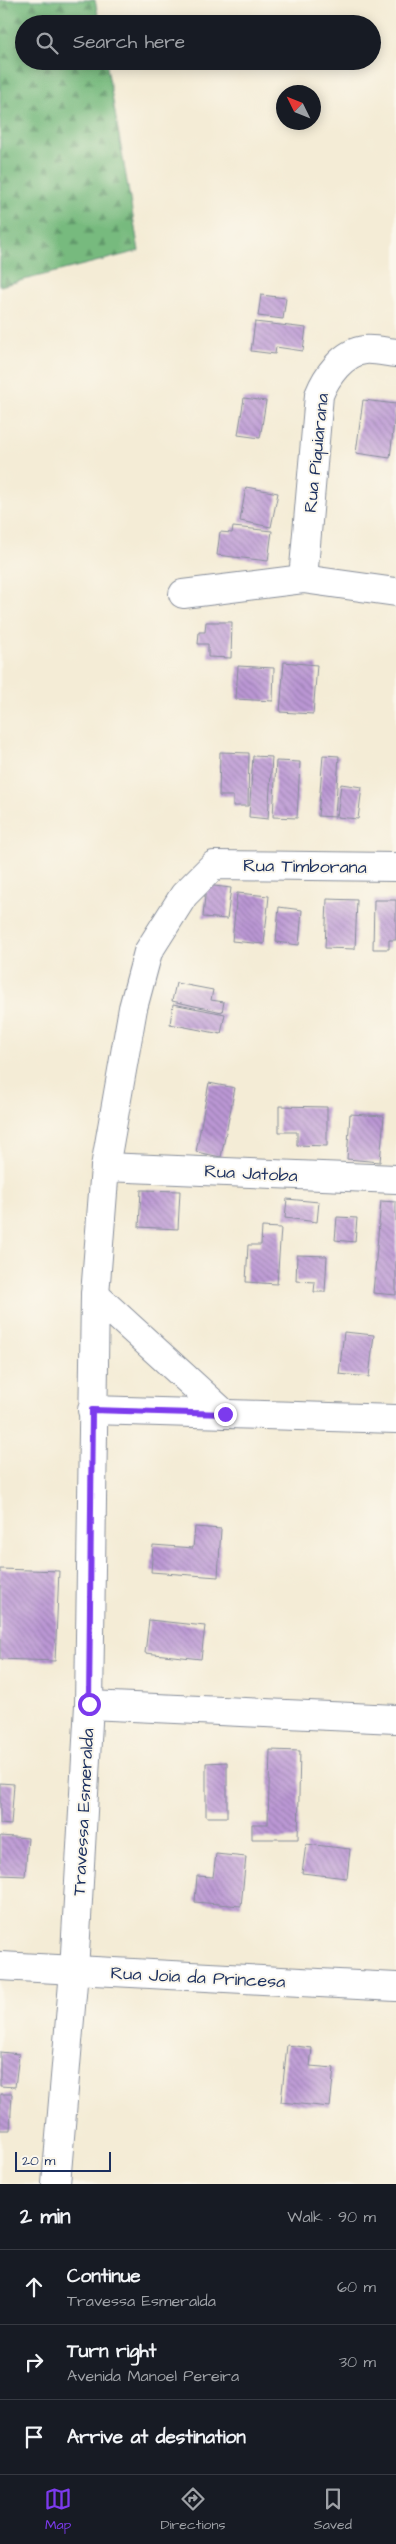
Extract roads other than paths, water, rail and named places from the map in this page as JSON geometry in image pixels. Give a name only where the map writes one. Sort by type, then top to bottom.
[{"type":"street","name":"Rua Piquiarana","points":[[303,579],[319,395],[324,382],[336,367],[350,356],[364,350],[396,353]]},
{"type":"street","points":[[182,594],[303,579],[396,592]]},
{"type":"street","name":"Rua Timborana","points":[[214,865],[396,867]]},
{"type":"street","name":"Travessa Esmeralda","points":[[56,2184],[74,1971],[89,1704],[95,1295],[105,1167],[133,1008],[148,952],[184,895],[214,865]]},
{"type":"street","name":"Rua Jatoba","points":[[105,1167],[396,1180]]},
{"type":"street","points":[[95,1295],[225,1414]]},
{"type":"street","points":[[92,1410],[396,1419]]},
{"type":"street","points":[[89,1704],[396,1719]]},
{"type":"street","name":"Rua Joia da Princesa","points":[[0,1966],[396,1987]]}]
